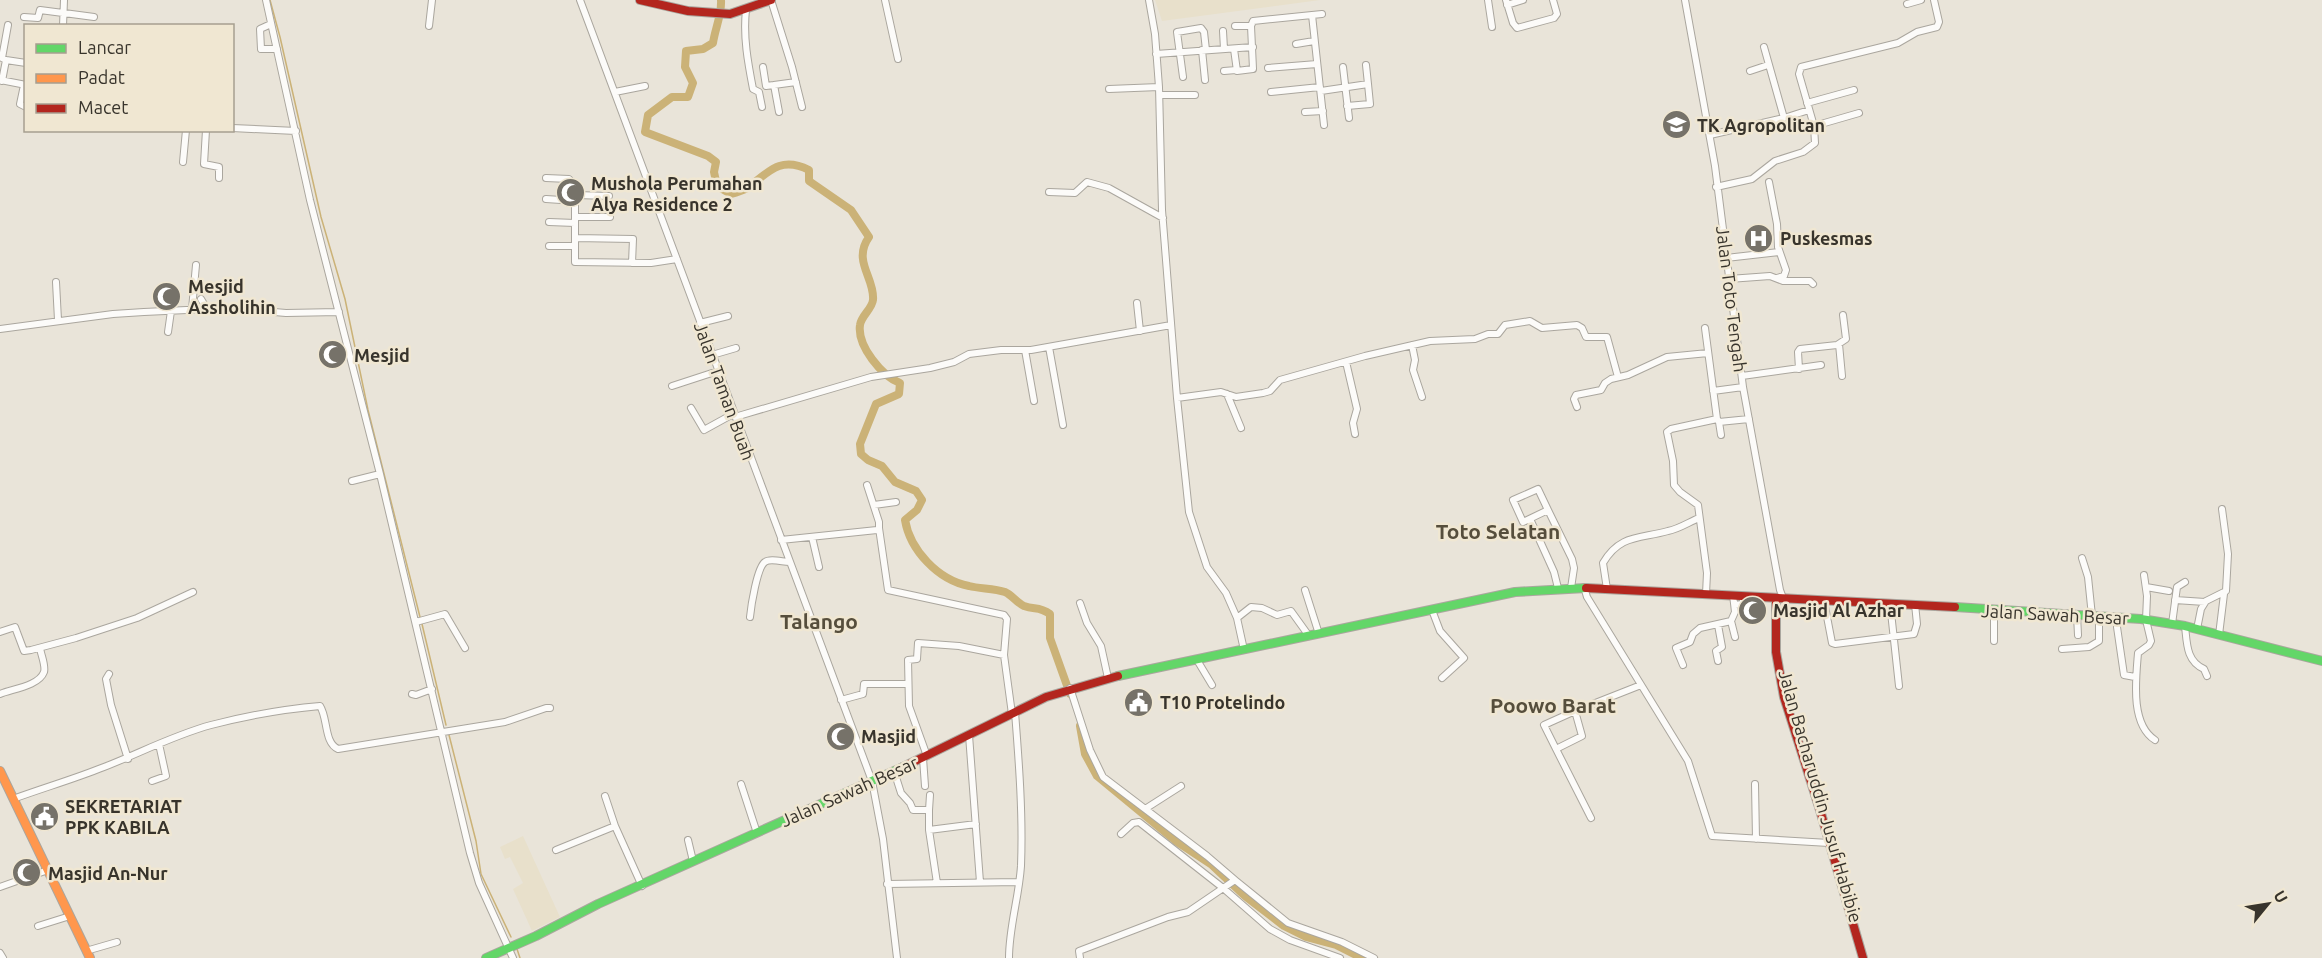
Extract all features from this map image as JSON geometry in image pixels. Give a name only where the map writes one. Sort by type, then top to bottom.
[{"type":"main road","points":[[640,0],[712,14],[730,14],[771,0]]},
{"type":"main road","name":"Jalan Sawah Besar","points":[[486,958],[598,904],[925,757],[1070,688],[1515,592],[1584,587],[1744,596],[1780,595],[1824,601],[1915,604],[2146,620],[2185,626],[2322,661]]},
{"type":"main road","name":"Jalan Bacharuddin Jusuf Habibie","points":[[1780,595],[1781,671],[1868,958]]},
{"type":"main road","points":[[1781,671],[1786,706],[1863,958]]},
{"type":"main road","points":[[0,771],[88,954]]},
{"type":"street","points":[[63,24],[64,0]]},
{"type":"street","points":[[266,0],[339,312],[476,872],[513,958]]},
{"type":"street","points":[[429,26],[432,0]]},
{"type":"street","name":"Jalan Taman Buah","points":[[580,0],[872,781],[879,812],[897,958]]},
{"type":"street","points":[[771,0],[802,107]]},
{"type":"street","points":[[885,0],[898,59]]},
{"type":"street","points":[[1149,0],[1155,34],[1160,95],[1163,218],[1171,325],[1191,523],[1207,567],[1226,593],[1237,618],[1244,650]]},
{"type":"street","points":[[1488,0],[1492,27]]},
{"type":"street","points":[[1523,0],[1507,2],[1517,28],[1554,18],[1557,14],[1553,0]]},
{"type":"street","name":"Jalan Toto Tengah","points":[[1685,0],[1710,135],[1743,387],[1780,595]]},
{"type":"street","points":[[1907,4],[1921,0]]},
{"type":"street","points":[[1716,187],[1748,180],[1774,161],[1803,152],[1816,141],[1799,74],[1801,67],[1898,43],[1917,32],[1937,27],[1939,22],[1935,0]]},
{"type":"street","points":[[24,17],[38,18],[40,10],[94,17]]},
{"type":"street","points":[[746,10],[744,36],[751,79],[753,89],[759,92],[762,108]]},
{"type":"street","points":[[1224,71],[1254,68],[1252,21],[1323,14]]},
{"type":"street","points":[[1312,15],[1324,125]]},
{"type":"street","points":[[271,24],[260,29],[260,45],[261,49],[277,49]]},
{"type":"street","points":[[8,26],[1,80],[24,85]]},
{"type":"street","points":[[1235,27],[1251,26]]},
{"type":"street","points":[[1183,77],[1177,32],[1200,28],[1204,32],[1205,80]]},
{"type":"street","points":[[1223,31],[1224,49]]},
{"type":"street","points":[[1296,44],[1314,41]]},
{"type":"street","points":[[1156,54],[1253,47]]},
{"type":"street","points":[[1234,48],[1236,70]]},
{"type":"street","points":[[1764,48],[1784,118]]},
{"type":"street","points":[[3,59],[24,62]]},
{"type":"street","points":[[1268,68],[1317,64]]},
{"type":"street","points":[[1347,106],[1370,104],[1366,65]]},
{"type":"street","points":[[1750,71],[1768,65]]},
{"type":"street","points":[[763,67],[766,86],[796,82]]},
{"type":"street","points":[[1343,67],[1349,118]]},
{"type":"street","points":[[1271,92],[1368,84]]},
{"type":"street","points":[[774,85],[779,112]]},
{"type":"street","points":[[615,92],[645,86]]},
{"type":"street","points":[[1109,89],[1159,87]]},
{"type":"street","points":[[24,89],[20,104],[24,106]]},
{"type":"street","points":[[1710,135],[1784,118],[1808,106],[1854,90]]},
{"type":"street","points":[[1160,95],[1195,95]]},
{"type":"street","points":[[1305,112],[1323,111]]},
{"type":"street","points":[[1814,126],[1859,113]]},
{"type":"street","points":[[234,128],[296,131]]},
{"type":"street","points":[[183,162],[186,132]]},
{"type":"street","points":[[206,132],[204,164],[219,167],[219,178]]},
{"type":"street","points":[[546,178],[569,180],[575,186],[575,262],[632,263],[677,259]]},
{"type":"street","points":[[1049,192],[1075,193],[1088,182],[1102,185],[1163,218]]},
{"type":"street","points":[[1769,182],[1778,224],[1779,252],[1786,270],[1784,276],[1777,278]]},
{"type":"street","points":[[546,199],[609,196]]},
{"type":"street","points":[[549,222],[610,218]]},
{"type":"street","points":[[575,238],[633,239],[632,263]]},
{"type":"street","points":[[549,246],[575,246]]},
{"type":"street","points":[[1726,258],[1779,252]]},
{"type":"street","points":[[192,309],[196,265]]},
{"type":"street","points":[[1729,279],[1770,276],[1783,281],[1810,280],[1813,284]]},
{"type":"street","points":[[56,282],[58,320]]},
{"type":"street","points":[[201,299],[207,309]]},
{"type":"street","points":[[1137,303],[1140,331]]},
{"type":"street","points":[[0,329],[113,314],[192,309],[293,313],[339,312]]},
{"type":"street","points":[[168,332],[171,311]]},
{"type":"street","points":[[1799,369],[1798,351],[1800,349],[1839,344],[1846,339],[1843,315]]},
{"type":"street","points":[[700,323],[728,316]]},
{"type":"street","points":[[1177,398],[1221,392],[1236,398],[1268,392],[1280,380],[1365,356],[1441,340],[1475,339],[1488,334],[1500,333],[1503,326],[1530,321],[1542,328],[1577,325],[1582,328],[1586,337],[1608,338],[1618,377]]},
{"type":"street","points":[[691,408],[704,430],[734,416],[871,376],[930,368],[954,362],[974,353],[1049,347],[1171,325]]},
{"type":"street","points":[[1705,328],[1721,435]]},
{"type":"street","points":[[1839,344],[1842,376]]},
{"type":"street","points":[[1412,345],[1415,357],[1413,370],[1422,397]]},
{"type":"street","points":[[1049,347],[1063,425]]},
{"type":"street","points":[[712,355],[736,348]]},
{"type":"street","points":[[1025,350],[1034,401]]},
{"type":"street","points":[[1577,407],[1574,399],[1576,395],[1601,390],[1605,383],[1618,377],[1667,357],[1708,353]]},
{"type":"street","points":[[1346,362],[1357,409],[1353,423],[1355,434]]},
{"type":"street","points":[[1742,376],[1821,365]]},
{"type":"street","points":[[672,387],[718,371]]},
{"type":"street","points":[[1713,391],[1743,387]]},
{"type":"street","points":[[1226,394],[1241,428]]},
{"type":"street","points":[[1706,594],[1707,573],[1697,503],[1680,492],[1674,485],[1668,430],[1718,421],[1749,419]]},
{"type":"street","points":[[352,481],[380,474]]},
{"type":"street","points":[[867,485],[879,528],[887,589],[1004,615],[1006,623],[1004,655],[1014,713],[1020,820],[1019,882],[1009,958]]},
{"type":"street","points":[[1548,510],[1522,521],[1513,501],[1538,489],[1572,559],[1574,568],[1571,588]]},
{"type":"street","points":[[874,505],[896,502]]},
{"type":"street","points":[[2219,634],[2228,576],[2228,554],[2222,509]]},
{"type":"street","points":[[1607,589],[1603,563],[1616,545],[1641,536],[1675,529],[1699,518]]},
{"type":"street","points":[[1530,519],[1554,572],[1558,588]]},
{"type":"street","points":[[781,540],[871,532],[879,528]]},
{"type":"street","points":[[812,537],[819,567]]},
{"type":"street","points":[[2062,649],[2089,647],[2099,641],[2096,616],[2082,558]]},
{"type":"street","points":[[750,617],[752,593],[764,563],[768,561],[789,562]]},
{"type":"street","points":[[2144,575],[2146,620],[2150,644],[2138,653],[2135,695],[2143,728],[2146,734],[2155,740]]},
{"type":"street","points":[[2172,624],[2178,585],[2185,582]]},
{"type":"street","points":[[1584,587],[1587,597],[1688,762],[1712,837],[1829,843]]},
{"type":"street","points":[[2146,588],[2169,591]]},
{"type":"street","points":[[1305,590],[1319,634]]},
{"type":"street","points":[[0,632],[15,627],[24,651],[40,648],[137,618],[193,592]]},
{"type":"street","points":[[2197,629],[2201,609],[2205,602],[2212,597],[2224,594]]},
{"type":"street","points":[[1683,665],[1677,648],[1690,642],[1698,629],[1731,621],[1735,615],[1733,595]]},
{"type":"street","points":[[1735,604],[1743,603],[1744,596]]},
{"type":"street","points":[[2175,600],[2205,602]]},
{"type":"street","points":[[1824,601],[1833,644],[1912,634],[1917,624],[1915,604]]},
{"type":"street","points":[[1080,603],[1101,646],[1108,678]]},
{"type":"street","points":[[1890,603],[1899,686]]},
{"type":"street","points":[[1237,618],[1251,607],[1262,608],[1277,615],[1291,611],[1309,636]]},
{"type":"street","points":[[1994,609],[1994,641]]},
{"type":"street","points":[[1432,610],[1440,631],[1464,658],[1442,678]]},
{"type":"street","points":[[416,622],[445,614],[465,648]]},
{"type":"street","points":[[2077,615],[2078,635]]},
{"type":"street","points":[[1731,621],[1735,638]]},
{"type":"street","points":[[1718,625],[1722,647],[1716,651],[1718,661]]},
{"type":"street","points":[[2185,626],[2189,655],[2194,663],[2204,669],[2207,676]]},
{"type":"street","points":[[2117,627],[2124,675],[2135,677]]},
{"type":"street","points":[[925,786],[925,757],[911,712],[908,660],[918,658],[919,643],[959,646],[1004,655]]},
{"type":"street","points":[[0,694],[36,682],[43,675],[45,670],[40,648]]},
{"type":"street","points":[[1197,660],[1212,685]]},
{"type":"street","points":[[109,674],[106,679],[111,705],[128,759]]},
{"type":"street","points":[[841,700],[863,694],[864,684],[908,684]]},
{"type":"street","points":[[1591,818],[1544,725],[1641,685]]},
{"type":"street","points":[[1070,688],[1090,750],[1103,777],[1145,809],[1229,884],[1261,921],[1281,936],[1340,958]]},
{"type":"street","points":[[412,694],[416,695],[432,689]]},
{"type":"street","points":[[13,799],[128,759],[159,744],[212,725],[318,706],[323,709],[331,743],[338,749],[505,722],[550,708]]},
{"type":"street","points":[[1556,749],[1582,736],[1575,711]]},
{"type":"street","points":[[969,735],[980,882]]},
{"type":"street","points":[[152,781],[166,776],[159,744]]},
{"type":"street","points":[[894,771],[901,793],[913,810],[929,810]]},
{"type":"street","points":[[741,784],[757,833]]},
{"type":"street","points":[[1755,784],[1756,839]]},
{"type":"street","points":[[1145,809],[1182,786]]},
{"type":"street","points":[[930,795],[930,830],[937,883]]},
{"type":"street","points":[[606,796],[615,826],[642,886]]},
{"type":"street","points":[[1121,834],[1133,823],[1139,822],[1288,923],[1342,942],[1374,958]]},
{"type":"street","points":[[930,830],[976,824]]},
{"type":"street","points":[[556,850],[615,826]]},
{"type":"street","points":[[688,840],[693,861]]},
{"type":"street","points":[[0,887],[48,870]]},
{"type":"street","points":[[887,884],[1019,882]]},
{"type":"street","points":[[1080,958],[1079,951],[1166,918],[1181,915],[1229,884]]},
{"type":"street","points":[[38,926],[70,916]]},
{"type":"street","points":[[88,954],[117,942]]},
{"type":"street","points":[[0,953],[3,958]]},
{"type":"shaded area","points":[[1155,0],[1320,0],[1162,21]]},
{"type":"shaded area","points":[[523,836],[560,917],[532,931],[513,889],[523,883],[510,857],[505,859],[500,847]]},
{"type":"waterway","points":[[270,0],[321,217],[345,299],[368,410],[420,617]]},
{"type":"waterway","points":[[721,0],[713,43],[703,49],[686,51],[685,67],[693,83],[688,97],[672,97],[648,115],[645,132],[708,156],[716,162],[714,172],[717,186],[731,194],[747,188],[776,167],[791,164],[809,170],[809,181],[851,210],[869,237],[864,246],[863,262],[871,284],[873,300],[860,325],[862,342],[879,367],[900,383],[899,394],[876,404],[860,444],[861,454],[882,466],[895,482],[916,491],[922,500],[917,510],[905,520],[919,552],[936,570],[958,583],[1005,592],[1024,606],[1040,609],[1050,614],[1050,638],[1070,694]]},
{"type":"waterway","points":[[422,624],[446,725]]},
{"type":"waterway","points":[[1080,726],[1085,754],[1097,776],[1177,842],[1212,865],[1245,896],[1284,926],[1306,937],[1336,945],[1362,958]]},
{"type":"waterway","points":[[449,735],[476,841],[481,874],[511,937]]},
{"type":"waterway","points":[[517,949],[520,958]]},
{"type":"traffic: fast","points":[[1118,676],[1515,592],[1586,588]]},
{"type":"traffic: fast","points":[[1955,607],[2141,619],[2185,626],[2322,661]]},
{"type":"traffic: fast","points":[[486,958],[536,936],[598,904],[903,767]]},
{"type":"traffic: slow","points":[[0,771],[90,958]]},
{"type":"traffic: jam","points":[[640,0],[688,11],[730,14],[771,0]]},
{"type":"traffic: jam","points":[[1586,588],[1955,607]]},
{"type":"traffic: jam","points":[[1776,598],[1776,652],[1784,697],[1863,958]]},
{"type":"traffic: jam","points":[[903,767],[1046,697],[1118,676]]},
{"type":"place","name":"TK Agropolitan","points":[[1676,125]]},
{"type":"place","name":"Mushola Perumahan Alya Residence 2","points":[[570,193]]},
{"type":"place","name":"Puskesmas","points":[[1759,238]]},
{"type":"place","name":"Mesjid Assholihin","points":[[167,296]]},
{"type":"place","name":"Mesjid","points":[[333,355]]},
{"type":"place","name":"Masjid Al Azhar","points":[[1752,610]]},
{"type":"place","name":"T10 Protelindo","points":[[1139,702]]},
{"type":"place","name":"Masjid","points":[[840,736]]},
{"type":"place","name":"SEKRETARIAT PPK KABILA","points":[[44,816]]},
{"type":"place","name":"Masjid An-Nur","points":[[27,873]]},
{"type":"district","name":"Toto Selatan","points":[[1498,531]]},
{"type":"district","name":"Talango","points":[[819,621]]},
{"type":"district","name":"Poowo Barat","points":[[1553,705]]}]
